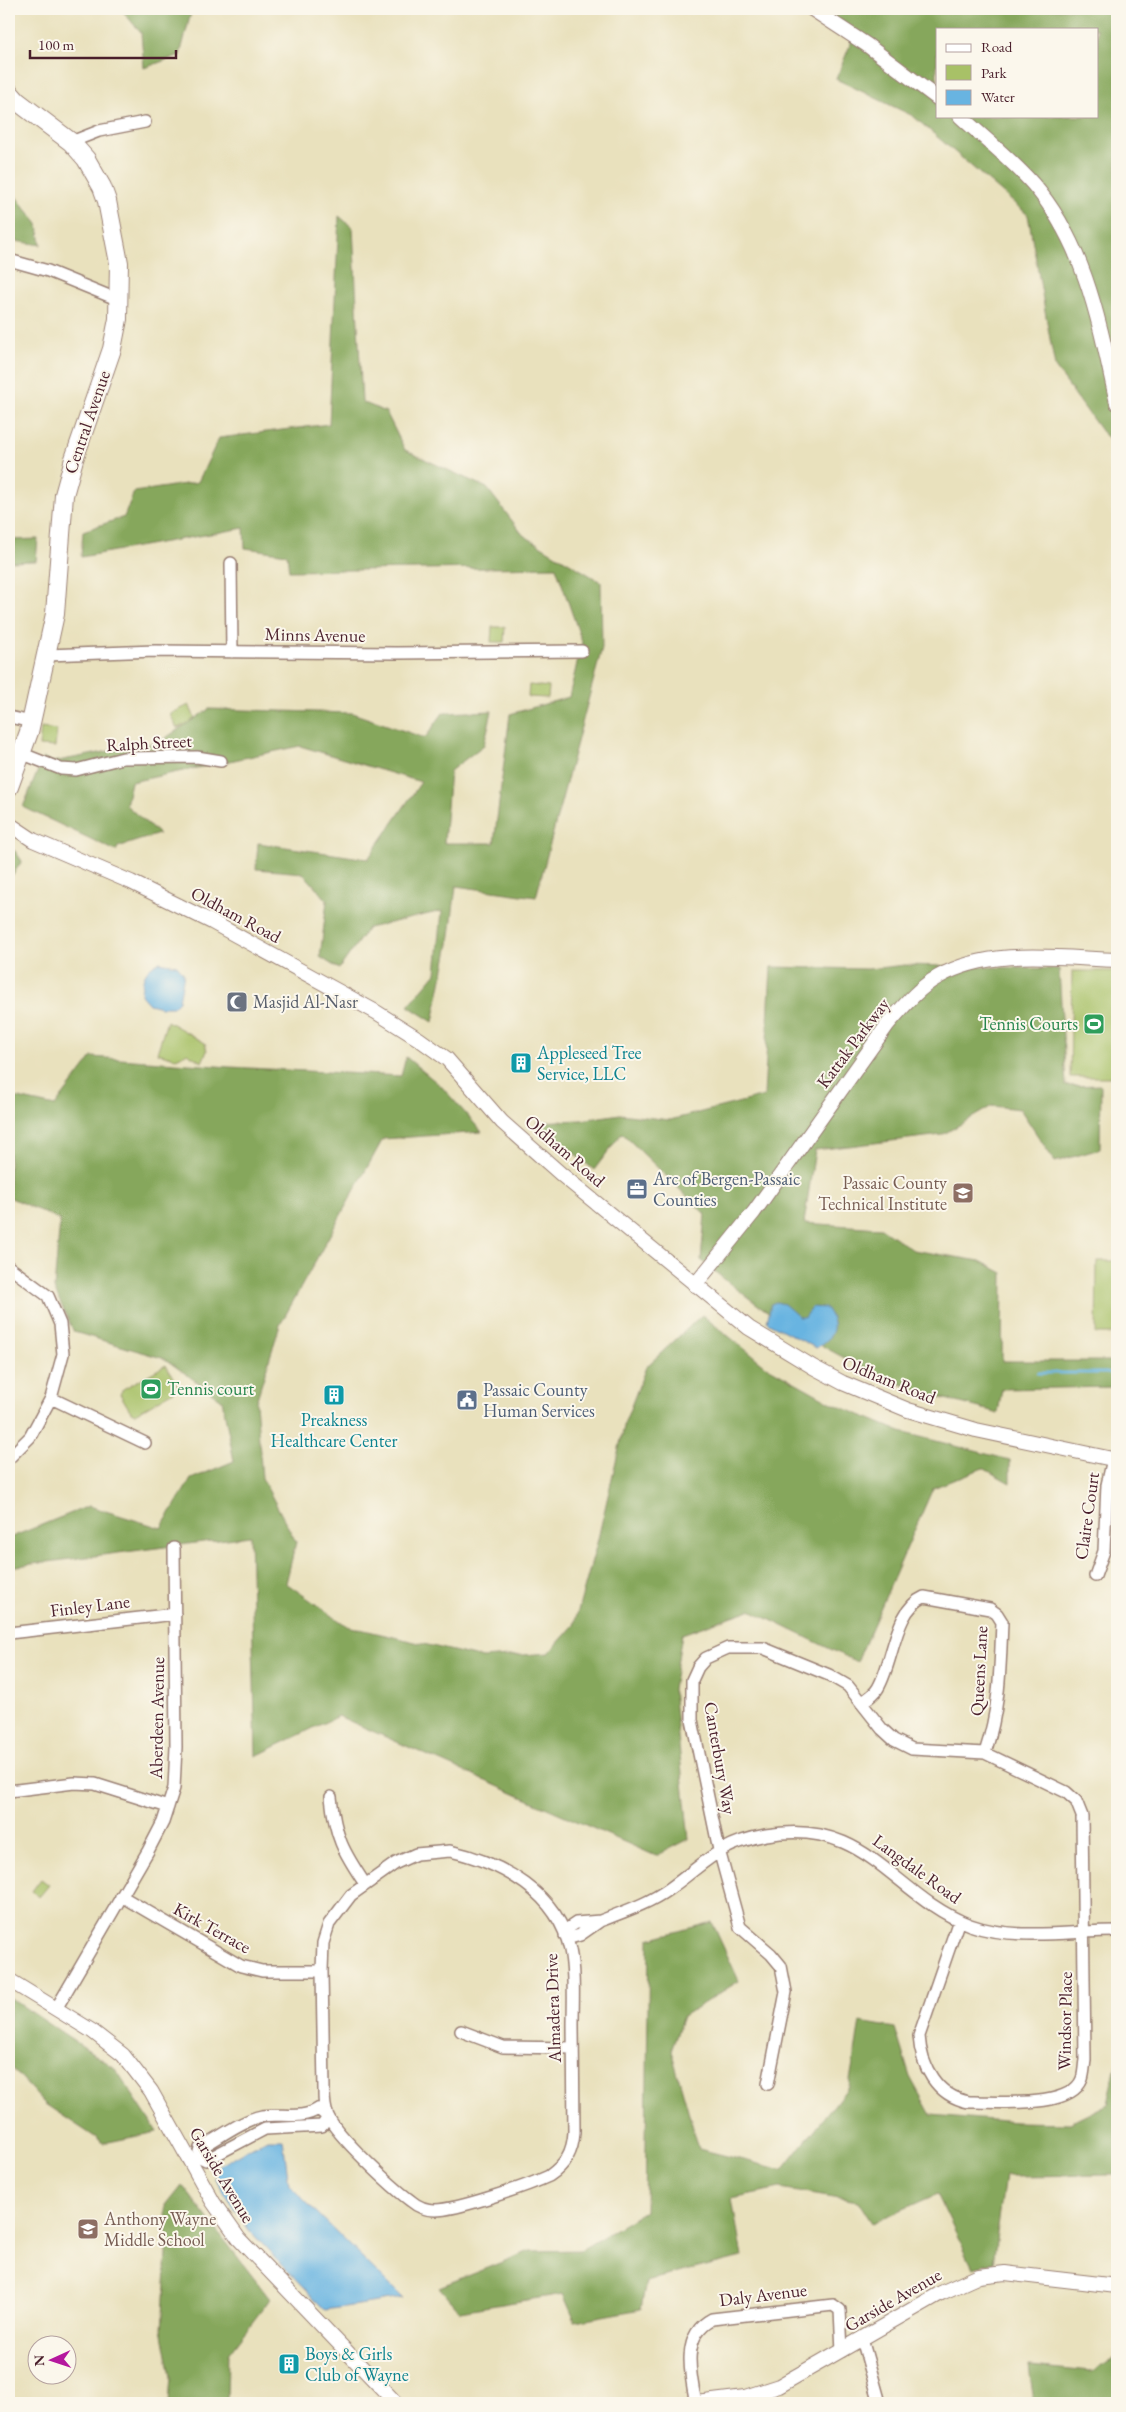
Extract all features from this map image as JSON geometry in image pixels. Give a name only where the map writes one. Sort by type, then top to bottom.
[{"type":"main road","name":"Central Avenue","points":[[9,787],[23,754],[47,654],[57,595],[64,495],[74,459],[112,349],[118,319],[119,300],[119,263],[107,201],[93,171],[71,142],[10,95]]},
{"type":"street","points":[[812,9],[874,50],[936,97]]},
{"type":"street","points":[[962,118],[1018,168],[1057,215],[1075,249],[1087,280],[1117,403]]},
{"type":"street","points":[[71,142],[99,131],[145,122]]},
{"type":"street","points":[[9,260],[48,270],[119,300]]},
{"type":"street","points":[[231,563],[232,652]]},
{"type":"street","name":"Minns Avenue","points":[[47,654],[582,651]]},
{"type":"street","points":[[9,717],[32,722]]},
{"type":"street","name":"Ralph Street","points":[[23,754],[62,769],[76,770],[123,758],[188,757],[221,761]]},
{"type":"street","name":"Oldham Road","points":[[9,824],[33,840],[131,882],[212,922],[376,1012],[419,1038],[447,1059],[502,1122],[562,1175],[695,1285],[749,1328],[778,1348],[843,1383],[900,1407],[976,1430],[1115,1460]]},
{"type":"street","name":"Kattak Parkway","points":[[695,1285],[754,1212],[888,1024],[921,989],[937,977],[986,959],[1117,960]]},
{"type":"street","points":[[9,1267],[48,1296],[60,1324],[62,1354],[51,1398],[30,1437],[9,1458]]},
{"type":"street","points":[[51,1398],[145,1443]]},
{"type":"street","name":"Claire Court","points":[[1095,1576],[1104,1551],[1107,1485],[1115,1460]]},
{"type":"street","name":"Aberdeen Avenue","points":[[56,2009],[163,1822],[168,1807],[176,1774],[174,1548]]},
{"type":"street","name":"Queens Lane","points":[[861,1703],[878,1689],[905,1612],[914,1601],[924,1597],[990,1609],[997,1614],[1002,1622],[998,1702],[994,1723],[984,1753]]},
{"type":"street","name":"Finley Lane","points":[[9,1634],[174,1614]]},
{"type":"street","name":"Canterbury Way","points":[[768,2084],[786,1992],[784,1973],[772,1954],[740,1927],[719,1850],[692,1720],[692,1680],[698,1667],[706,1658],[728,1648],[763,1648],[829,1675],[848,1686],[882,1729],[894,1740],[912,1748],[984,1753],[1066,1792],[1076,1801],[1082,1816],[1084,1931]]},
{"type":"street","points":[[9,1791],[74,1783],[95,1784],[168,1807]]},
{"type":"street","points":[[331,1797],[339,1843],[364,1884]]},
{"type":"street","name":"Langdale Road","points":[[565,1935],[570,1938],[580,1936],[600,1921],[657,1896],[719,1850],[750,1838],[780,1833],[806,1833],[838,1840],[872,1857],[940,1912],[959,1920],[1003,1932],[1117,1931]]},
{"type":"street","name":"Almadera Drive","points":[[450,1851],[463,1854],[522,1880],[550,1908],[565,1935],[572,1964],[574,2143],[561,2168],[540,2180],[452,2208],[425,2209],[410,2201],[343,2138],[328,2117],[324,2104],[322,1971],[323,1943],[329,1924],[343,1903],[364,1884],[396,1863],[416,1854],[450,1851]]},
{"type":"street","name":"Kirk Terrace","points":[[121,1896],[241,1966],[262,1971],[322,1971]]},
{"type":"street","name":"Windsor Place","points":[[959,1920],[919,2036],[920,2054],[925,2067],[941,2087],[956,2099],[969,2102],[1050,2101],[1076,2088],[1082,2079],[1086,2060],[1084,1931]]},
{"type":"street","name":"Garside Avenue","points":[[9,1980],[92,2031],[123,2055],[151,2090],[194,2159],[213,2202],[239,2239],[396,2403]]},
{"type":"street","points":[[461,2031],[503,2047],[573,2048]]},
{"type":"street","points":[[194,2159],[206,2160],[265,2129],[322,2126],[328,2117]]},
{"type":"street","name":"Garside Avenue","points":[[696,2403],[746,2397],[779,2386],[941,2293],[979,2276],[1006,2273],[1117,2286]]},
{"type":"street","name":"Daly Avenue","points":[[696,2403],[692,2386],[691,2348],[697,2329],[712,2319],[832,2305],[840,2310],[842,2351]]},
{"type":"street","points":[[862,2339],[880,2403]]},
{"type":"green space","points":[[121,9],[192,9],[180,55],[144,68],[141,33]]},
{"type":"green space","points":[[815,9],[1117,9],[1117,446],[1102,432],[1055,367],[1028,215],[913,116],[836,79],[855,33]]},
{"type":"green space","points":[[9,188],[38,224],[41,245],[9,240]]},
{"type":"green space","points":[[339,216],[353,228],[362,402],[386,412],[405,450],[487,488],[523,535],[601,582],[602,648],[536,897],[456,886],[449,944],[433,1022],[408,1006],[436,973],[442,911],[368,928],[339,969],[320,957],[327,900],[303,873],[256,869],[258,843],[368,859],[421,782],[300,746],[131,782],[126,805],[159,834],[118,847],[116,851],[23,807],[43,758],[53,762],[161,741],[209,709],[352,713],[425,738],[443,713],[492,711],[484,745],[450,771],[444,843],[494,843],[510,714],[569,697],[582,642],[556,567],[289,571],[287,554],[245,548],[244,528],[81,557],[83,531],[124,517],[134,492],[198,482],[219,438],[329,424]]},
{"type":"green space","points":[[38,539],[36,561],[9,562],[9,540]]},
{"type":"green space","points":[[492,627],[505,627],[504,642],[491,642]]},
{"type":"green space","points":[[529,685],[549,687],[548,698],[528,697]]},
{"type":"green space","points":[[189,705],[196,720],[177,728],[170,714]]},
{"type":"green space","points":[[41,728],[57,730],[55,747],[39,746]]},
{"type":"green space","points":[[9,848],[15,851],[22,861],[9,880]]},
{"type":"green space","points":[[905,965],[1059,969],[1066,1086],[1101,1085],[1100,1149],[1055,1162],[1020,1109],[992,1106],[942,1135],[815,1150],[804,1223],[881,1228],[913,1250],[980,1261],[1003,1273],[1002,1361],[1117,1361],[1117,1387],[1002,1389],[998,1413],[924,1393],[856,1364],[829,1350],[776,1317],[701,1260],[705,1214],[622,1133],[594,1170],[537,1122],[581,1120],[620,1114],[670,1120],[764,1096],[771,967],[868,969]]},
{"type":"green space","name":"Tennis Courts","points":[[1072,971],[1117,971],[1117,1077],[1070,1077]]},
{"type":"green space","points":[[167,1021],[205,1043],[207,1051],[202,1062],[187,1053],[176,1058],[157,1053]]},
{"type":"green space","points":[[92,1057],[230,1067],[401,1076],[406,1057],[442,1087],[482,1132],[383,1139],[280,1325],[256,1402],[262,1478],[296,1542],[286,1583],[347,1626],[483,1658],[549,1653],[574,1625],[597,1543],[625,1422],[646,1367],[702,1315],[766,1366],[834,1404],[901,1432],[1010,1460],[1010,1483],[983,1468],[933,1488],[857,1662],[750,1610],[682,1634],[673,1689],[689,1839],[656,1856],[338,1716],[256,1756],[250,1536],[9,1567],[9,1538],[89,1506],[161,1528],[191,1479],[234,1461],[222,1400],[165,1359],[74,1332],[54,1289],[60,1220],[9,1197],[9,1096],[55,1106]]},
{"type":"green space","points":[[1097,1261],[1117,1261],[1117,1334],[1096,1334]]},
{"type":"green space","name":"Tennis court","points":[[166,1365],[179,1388],[135,1414],[131,1412],[120,1394],[123,1389]]},
{"type":"green space","points":[[41,1879],[49,1885],[39,1897],[32,1891]]},
{"type":"green space","points":[[712,1922],[739,1981],[683,2016],[671,2050],[699,2149],[783,2170],[849,2086],[860,2022],[895,2028],[910,2077],[931,2115],[1017,2122],[1070,2123],[1108,2104],[1117,2060],[1117,2175],[1005,2176],[993,2263],[973,2268],[937,2194],[872,2223],[858,2201],[780,2188],[732,2198],[742,2257],[646,2281],[641,2309],[575,2321],[563,2294],[460,2311],[439,2287],[530,2251],[581,2250],[645,2211],[649,1939]]},
{"type":"green space","points":[[9,1997],[115,2068],[157,2132],[104,2143],[45,2104],[9,2065]]},
{"type":"green space","points":[[182,2185],[270,2299],[228,2354],[227,2403],[169,2403],[171,2377],[162,2329],[167,2254],[166,2205]]},
{"type":"green space","points":[[1117,2357],[1117,2403],[1034,2403],[1029,2366],[1092,2372]]},
{"type":"water","points":[[159,962],[177,965],[184,974],[179,1001],[173,1007],[149,1004],[141,995],[142,984],[147,971]]},
{"type":"water","points":[[776,1302],[784,1304],[799,1317],[804,1317],[812,1307],[826,1308],[832,1320],[833,1331],[831,1336],[816,1348],[767,1322],[771,1304]]},
{"type":"water","points":[[267,2139],[283,2139],[289,2185],[403,2298],[325,2310],[249,2230],[215,2179],[218,2166]]},
{"type":"waterway","points":[[1038,1373],[1117,1373]]},
{"type":"place","name":"Masjid Al-Nasr","points":[[237,1002]]},
{"type":"place","name":"Tennis Courts","points":[[1094,1024]]},
{"type":"place","name":"Appleseed Tree Service, LLC","points":[[521,1063]]},
{"type":"place","name":"Arc of Bergen-Passaic Counties","points":[[637,1189]]},
{"type":"place","name":"Passaic County Technical Institute","points":[[963,1193]]},
{"type":"place","name":"Tennis court","points":[[151,1389]]},
{"type":"place","name":"Preakness Healthcare Center","points":[[334,1395]]},
{"type":"place","name":"Passaic County Human Services","points":[[467,1400]]},
{"type":"place","name":"Anthony Wayne Middle School","points":[[88,2229]]},
{"type":"place","name":"Boys & Girls Club of Wayne","points":[[289,2364]]}]
